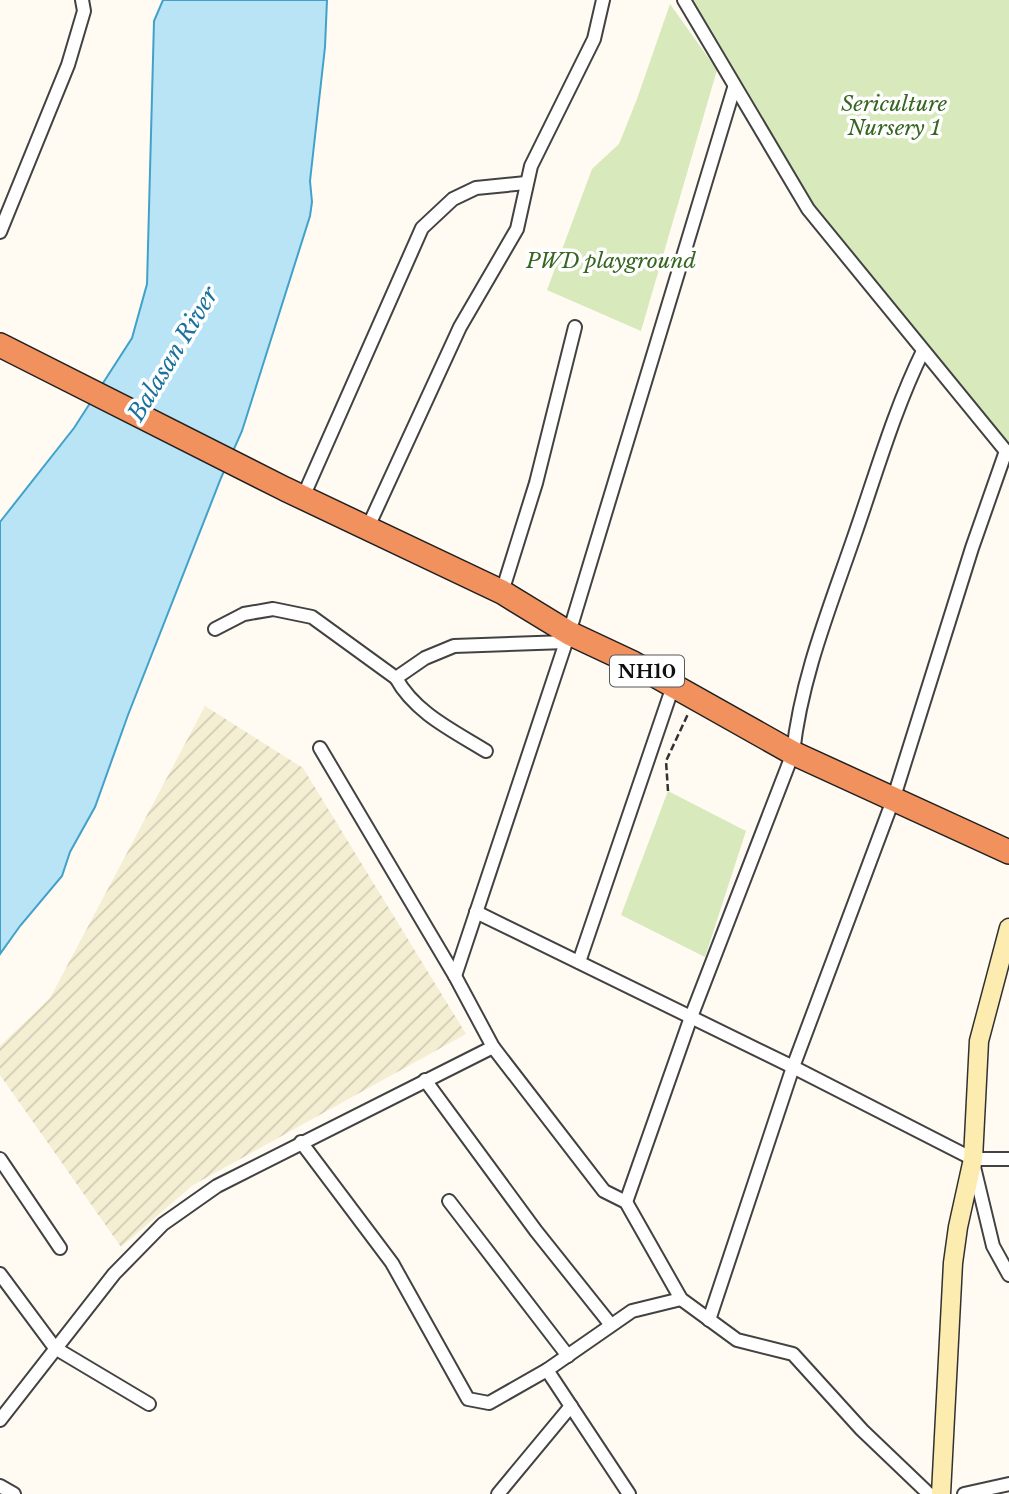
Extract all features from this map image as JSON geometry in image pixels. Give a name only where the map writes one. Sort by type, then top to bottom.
[{"type":"highway","name":"NH10","points":[[0,345],[294,493],[502,592],[567,638],[633,663],[793,753],[1009,852]]},
{"type":"street","points":[[0,232],[68,65],[84,10],[82,0]]},
{"type":"street","points":[[368,527],[460,327],[517,229],[531,166],[594,39],[603,0]]},
{"type":"street","points":[[684,0],[808,209],[1008,453],[979,525],[893,800],[793,1067],[709,1320]]},
{"type":"street","points":[[455,976],[567,638],[734,88]]},
{"type":"street","points":[[294,493],[422,228],[453,199],[476,188],[526,183]]},
{"type":"street","points":[[502,592],[536,483],[575,327]]},
{"type":"street","points":[[626,1202],[691,1017],[793,753],[797,721],[815,654],[886,443],[909,380],[923,351]]},
{"type":"street","points":[[215,629],[244,614],[273,609],[312,617],[397,678],[402,688],[431,717],[486,751]]},
{"type":"street","points":[[397,678],[425,657],[454,646],[567,638]]},
{"type":"street","points":[[579,962],[673,686]]},
{"type":"street","points":[[320,748],[455,976],[493,1047],[604,1191],[626,1202],[681,1298],[737,1340],[793,1354],[862,1430],[929,1494]]},
{"type":"street","points":[[476,912],[793,1067],[973,1159],[1009,1158]]},
{"type":"street","points":[[941,1494],[953,1263],[973,1159],[979,1041],[1009,928]]},
{"type":"street","points":[[0,1420],[114,1274],[163,1224],[217,1185],[493,1047]]},
{"type":"street","points":[[425,1080],[536,1231],[611,1325]]},
{"type":"street","points":[[301,1142],[392,1263],[468,1399],[489,1403],[547,1370],[632,1311],[681,1298]]},
{"type":"street","points":[[973,1159],[979,1196],[993,1246],[1009,1275]]},
{"type":"street","points":[[1,1163],[60,1248]]},
{"type":"street","points":[[449,1201],[568,1356]]},
{"type":"street","points":[[3,1284],[55,1348],[149,1404]]},
{"type":"street","points":[[547,1370],[629,1494]]},
{"type":"street","points":[[498,1494],[571,1406]]},
{"type":"street","points":[[964,1494],[1009,1485]]},
{"type":"street","points":[[0,1486],[14,1494]]},
{"type":"path","points":[[668,791],[666,761],[695,698]]},
{"type":"shaded area","points":[[205,706],[303,768],[466,1034],[193,1185],[121,1247],[0,1075],[0,1046],[50,998]]},
{"type":"green space","name":"Sericulture Nursery 1","points":[[689,0],[1009,0],[1009,446],[815,210]]},
{"type":"green space","name":"PWD playground","points":[[670,4],[717,70],[641,331],[547,290],[592,169],[619,144]]},
{"type":"green space","points":[[668,791],[746,831],[705,957],[621,915]]},
{"type":"water","name":"Balasan River","points":[[163,0],[327,0],[325,47],[310,181],[310,216],[242,431],[128,715],[95,807],[70,852],[62,876],[0,954],[0,522],[74,428],[132,338],[147,284],[154,21]]}]
